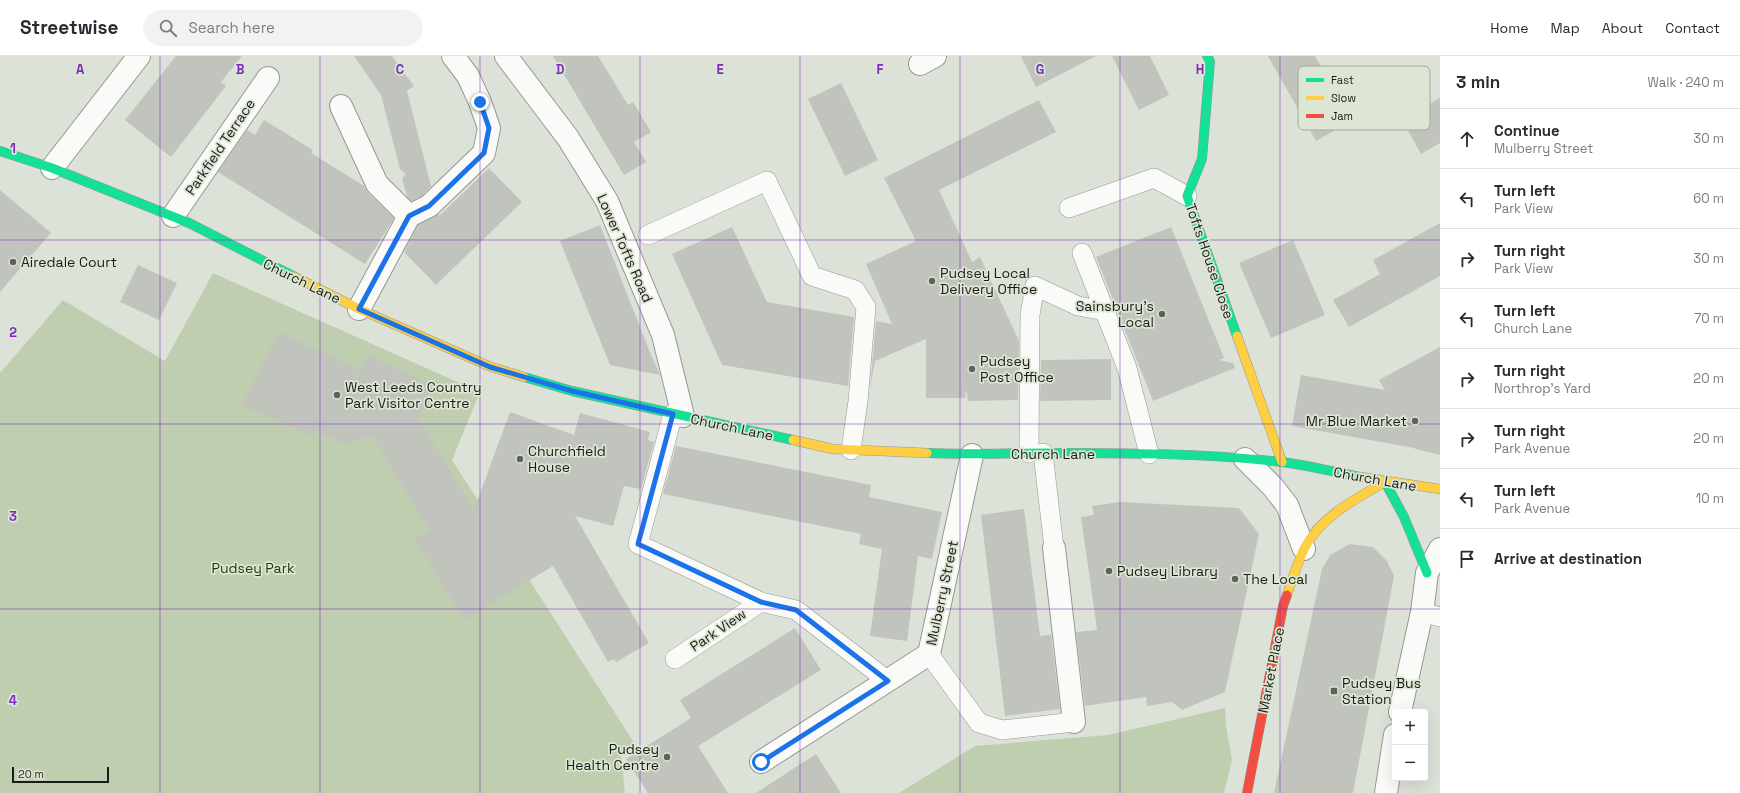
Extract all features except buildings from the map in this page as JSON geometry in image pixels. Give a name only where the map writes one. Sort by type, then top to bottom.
[{"type":"main road","name":"Tofts House Close","points":[[1207,56],[1210,61],[1202,159],[1187,196],[1282,462]]},
{"type":"main road","name":"Church Lane","points":[[0,151],[52,168],[173,216],[359,309],[490,367],[572,391],[833,449],[972,455],[1036,453],[1149,454],[1245,459],[1282,462],[1385,482],[1440,490]]},
{"type":"main road","name":"Market Place","points":[[1247,793],[1283,606],[1304,549],[1322,523],[1357,498],[1385,482]]},
{"type":"main road","points":[[1385,482],[1404,517],[1428,573]]},
{"type":"street","points":[[52,168],[139,56]]},
{"type":"street","points":[[359,309],[409,216],[429,206],[484,153],[489,128],[480,102],[468,76],[453,56]]},
{"type":"street","name":"Lower Tofts Road","points":[[506,56],[568,138],[607,201],[663,335],[678,415]]},
{"type":"street","name":"Parkfield Terrace","points":[[173,216],[268,78]]},
{"type":"street","points":[[341,106],[377,184],[409,216]]},
{"type":"street","name":"Mulberry Street","points":[[761,762],[929,654],[972,455]]},
{"type":"street","points":[[1245,459],[1273,487],[1287,505],[1304,549]]},
{"type":"street","points":[[1054,548],[1074,722]]},
{"type":"street","points":[[1401,709],[1431,614],[1428,573],[1440,549]]},
{"type":"street","points":[[1386,793],[1393,745]]},
{"type":"lane","points":[[1069,208],[1154,178],[1187,196]]},
{"type":"lane","points":[[648,235],[767,181],[812,276],[856,290],[866,307],[858,401],[851,450]]},
{"type":"lane","points":[[1082,253],[1127,368],[1149,454]]},
{"type":"lane","points":[[1054,548],[1036,453],[1030,315],[1035,286],[1078,306],[1105,311]]},
{"type":"lane","name":"Park View","points":[[678,415],[638,544],[761,602],[796,610],[888,681]]},
{"type":"lane","name":"Park View","points":[[674,659],[761,602]]},
{"type":"lane","points":[[929,654],[979,723],[1002,730],[1074,722]]},
{"type":"green space","name":"Pudsey Park","points":[[213,273],[480,392],[452,460],[635,744],[621,753],[625,793],[0,793],[0,373],[63,300],[165,361]]},
{"type":"green space","points":[[1225,708],[1226,726],[1232,760],[1224,793],[899,793],[975,746],[1108,735]]},
{"type":"traffic: fast","points":[[1207,56],[1210,61],[1202,159],[1187,196],[1237,336]]},
{"type":"traffic: fast","points":[[0,151],[52,168],[189,223],[295,277]]},
{"type":"traffic: fast","points":[[524,377],[572,391],[793,440]]},
{"type":"traffic: fast","points":[[927,453],[1133,453],[1193,455],[1291,463],[1361,477]]},
{"type":"traffic: fast","points":[[1385,482],[1404,517],[1427,573]]},
{"type":"traffic: slow","points":[[295,277],[359,309],[491,367],[524,377]]},
{"type":"traffic: slow","points":[[1237,336],[1282,462]]},
{"type":"traffic: slow","points":[[793,440],[833,449],[927,453]]},
{"type":"traffic: slow","points":[[1361,477],[1440,489]]},
{"type":"traffic: slow","points":[[1287,595],[1304,549],[1319,527],[1350,502],[1385,482]]},
{"type":"traffic: jam","points":[[1247,793],[1283,606],[1287,595]]},
{"type":"place","name":"Airedale Court","points":[[13,262]]},
{"type":"place","name":"Pudsey Local Delivery Office","points":[[932,281]]},
{"type":"place","name":"Sainsbury's Local","points":[[1162,314]]},
{"type":"place","name":"Pudsey Post Office","points":[[972,369]]},
{"type":"place","name":"West Leeds Country Park Visitor Centre","points":[[337,395]]},
{"type":"place","name":"Mr Blue Market","points":[[1415,421]]},
{"type":"place","name":"Churchfield House","points":[[520,459]]},
{"type":"place","name":"Pudsey Library","points":[[1109,571]]},
{"type":"place","name":"The Local","points":[[1235,579]]},
{"type":"place","name":"Pudsey Bus Station","points":[[1334,691]]},
{"type":"place","name":"Pudsey Health Centre","points":[[667,757]]},
{"type":"route","points":[[480,102],[489,128],[484,153],[429,206],[409,216],[359,309],[490,367],[572,391],[673,414],[638,544],[761,602],[796,610],[888,681],[761,762]]}]
